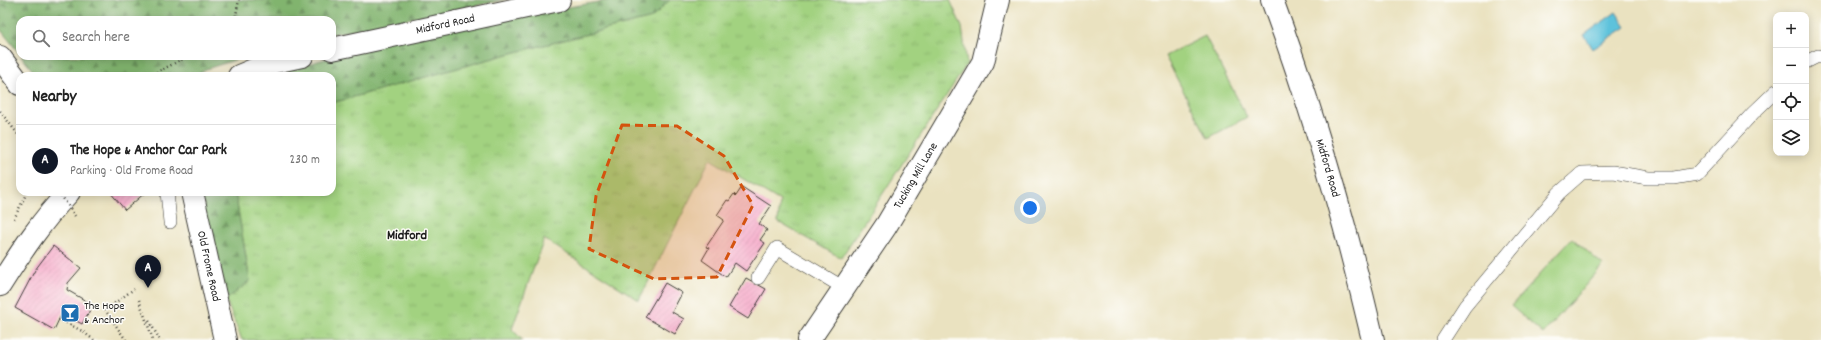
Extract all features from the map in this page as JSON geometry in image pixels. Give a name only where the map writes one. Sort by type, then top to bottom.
[{"type":"main road","name":"Midford Road","points":[[336,48],[560,0]]},
{"type":"main road","name":"Tucking Mill Lane","points":[[809,340],[886,226],[983,62],[998,0]]},
{"type":"main road","name":"Midford Road","points":[[1272,0],[1290,50],[1353,252],[1373,340]]},
{"type":"main road","points":[[0,57],[16,79]]},
{"type":"main road","points":[[249,72],[270,63],[284,60]]},
{"type":"main road","points":[[0,285],[29,241],[52,210],[65,196]]},
{"type":"main road","name":"Old Frome Road","points":[[193,196],[226,340]]},
{"type":"lane","points":[[1809,60],[1818,56],[1821,57]]},
{"type":"lane","points":[[1443,340],[1470,300],[1559,193],[1582,173],[1613,172],[1648,178],[1674,178],[1697,174],[1753,113],[1773,94]]},
{"type":"lane","points":[[167,196],[170,222]]},
{"type":"lane","points":[[758,278],[776,248],[844,288]]},
{"type":"path","points":[[236,16],[239,0]]},
{"type":"path","points":[[157,72],[181,60]]},
{"type":"path","points":[[0,111],[16,132]]},
{"type":"path","points":[[62,196],[75,216]]},
{"type":"path","points":[[126,340],[105,310],[134,289]]},
{"type":"path","points":[[139,300],[153,340]]},
{"type":"path","points":[[146,318],[160,340]]},
{"type":"path","points":[[59,319],[82,331],[94,340]]},
{"type":"highlighted area","points":[[622,125],[677,126],[724,156],[753,205],[717,277],[654,279],[589,249],[596,196]]},
{"type":"green space","points":[[0,0],[504,0],[336,33],[336,16],[16,16],[16,49],[0,29]]},
{"type":"green space","points":[[611,0],[670,0],[652,18],[508,54],[336,102],[336,72],[280,72],[321,60],[336,60],[336,56],[422,31]]},
{"type":"green space","points":[[670,0],[950,0],[962,27],[967,64],[841,258],[778,222],[780,201],[710,159],[639,300],[544,239],[512,329],[522,340],[242,340],[226,300],[250,281],[236,196],[336,196],[336,102],[508,54],[652,18]]},
{"type":"green space","points":[[1205,36],[1247,117],[1208,138],[1165,56]]},
{"type":"green space","points":[[24,60],[234,60],[206,69],[201,72],[34,72]]},
{"type":"green space","points":[[187,196],[236,196],[250,281],[226,300]]},
{"type":"green space","points":[[1572,238],[1603,265],[1543,334],[1511,306]]},
{"type":"water","points":[[1616,12],[1626,27],[1593,49],[1584,35]]},
{"type":"building","points":[[742,187],[771,206],[759,224],[767,230],[760,240],[765,243],[746,271],[735,263],[726,277],[702,260],[709,248],[706,247],[724,220],[717,215],[727,200],[729,201],[734,194],[736,196]]},
{"type":"building","points":[[113,196],[141,196],[125,210]]},
{"type":"building","points":[[53,246],[81,268],[68,283],[67,290],[93,305],[82,324],[62,313],[54,330],[15,308],[35,270]]},
{"type":"building","points":[[746,278],[766,289],[748,319],[729,307]]},
{"type":"building","points":[[665,283],[682,293],[672,312],[684,319],[675,334],[645,317]]},
{"type":"place","name":"The Hope & Anchor Car Park","points":[[148,288]]},
{"type":"place","name":"The Hope & Anchor","points":[[70,313]]},
{"type":"district","name":"Midford","points":[[407,236]]}]
